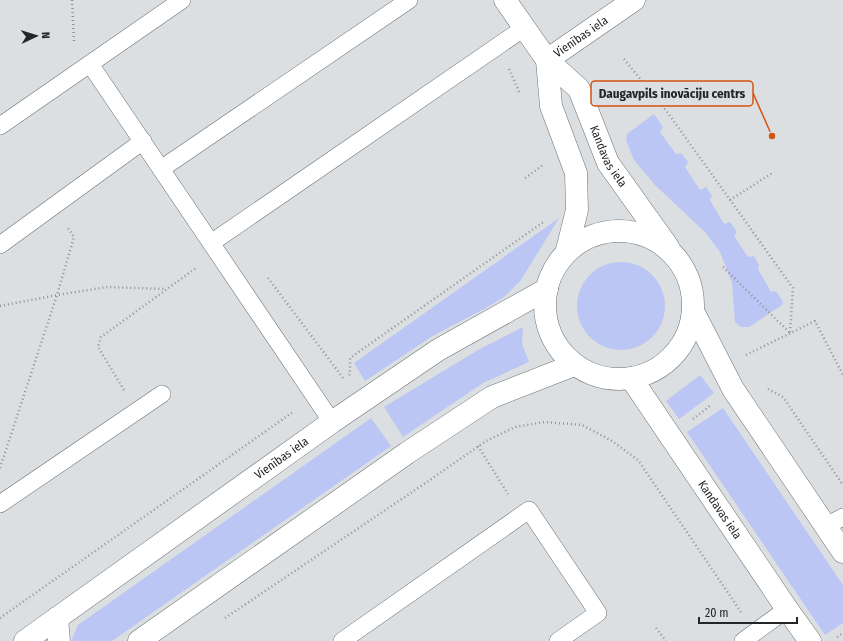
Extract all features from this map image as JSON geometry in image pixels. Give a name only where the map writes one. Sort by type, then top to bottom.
[{"type":"street","name":"Kandavas iela","points":[[505,0],[547,60],[579,89],[608,163],[673,252],[680,264],[690,286],[693,311],[732,389],[834,522],[843,552]]},
{"type":"street","name":"Vienības iela","points":[[547,60],[634,0]]},
{"type":"street","name":"Kandavas iela","points":[[547,60],[551,106],[576,173],[577,210],[567,250],[556,268],[547,289],[545,311],[550,331],[560,350],[574,365],[592,374],[612,379],[631,378],[655,370],[674,356],[687,335],[693,311]]},
{"type":"street","name":"Kandavas iela","points":[[567,250],[592,237],[616,232],[641,235],[656,240],[673,252]]},
{"type":"street","name":"Vienības iela","points":[[25,641],[332,422],[438,350],[547,289]]},
{"type":"street","points":[[141,640],[407,453],[492,397],[574,365]]},
{"type":"street","name":"Kandavas iela","points":[[631,378],[810,641]]},
{"type":"street","points":[[57,618],[59,641]]},
{"type":"lane","points":[[0,126],[182,0]]},
{"type":"lane","points":[[161,169],[408,0]]},
{"type":"lane","points":[[215,248],[498,45],[524,28]]},
{"type":"lane","points":[[90,64],[332,422]]},
{"type":"lane","points":[[0,245],[143,141]]},
{"type":"lane","points":[[0,504],[162,394]]},
{"type":"lane","points":[[342,641],[521,514],[529,510],[598,613],[558,641]]},
{"type":"lane","points":[[749,637],[787,609]]},
{"type":"path","points":[[72,0],[75,75]]},
{"type":"path","points":[[498,45],[521,95]]},
{"type":"path","points":[[624,59],[668,113],[793,288],[790,333]]},
{"type":"path","points":[[525,178],[544,164]]},
{"type":"path","points":[[730,200],[774,172]]},
{"type":"path","points":[[0,468],[57,295],[74,238],[54,205]]},
{"type":"path","points":[[0,618],[350,374],[350,358],[546,221]]},
{"type":"path","points":[[138,410],[98,348],[101,337],[166,290],[215,248]]},
{"type":"path","points":[[723,268],[790,333]]},
{"type":"path","points":[[264,272],[343,378]]},
{"type":"path","points":[[0,306],[107,287],[166,290]]},
{"type":"path","points":[[741,357],[815,321],[843,375]]},
{"type":"path","points":[[783,397],[843,485]]},
{"type":"path","points":[[689,423],[712,405]]},
{"type":"path","points":[[224,619],[486,441],[515,427],[545,422],[582,425],[612,441],[638,460],[749,637]]},
{"type":"path","points":[[478,446],[521,514]]},
{"type":"path","points":[[656,628],[666,641]]},
{"type":"shaded area","points":[[654,114],[663,127],[660,132],[676,154],[681,153],[688,162],[685,167],[700,190],[706,187],[712,196],[710,200],[724,224],[730,222],[737,232],[734,236],[748,257],[754,256],[759,265],[758,269],[771,292],[776,291],[783,302],[782,305],[749,327],[741,327],[735,322],[732,283],[720,252],[706,233],[655,185],[634,160],[626,140],[627,134]]},
{"type":"shaded area","points":[[559,218],[521,280],[504,297],[431,337],[365,381],[354,363]]},
{"type":"shaded area","points":[[621,262],[638,265],[646,269],[658,281],[662,289],[665,306],[662,323],[658,331],[646,343],[638,347],[621,350],[604,347],[596,343],[584,331],[580,323],[577,306],[580,289],[584,281],[596,269],[604,265]]},
{"type":"shaded area","points":[[523,327],[522,344],[529,362],[483,383],[403,437],[384,407],[478,350]]},
{"type":"shaded area","points":[[700,375],[714,393],[679,419],[666,401]]},
{"type":"shaded area","points":[[723,408],[843,585],[843,623],[825,635],[687,432]]},
{"type":"shaded area","points":[[371,418],[391,446],[112,641],[73,641],[72,639],[78,625]]},
{"type":"place","name":"Daugavpils inovāciju centrs","points":[[772,136]]}]
